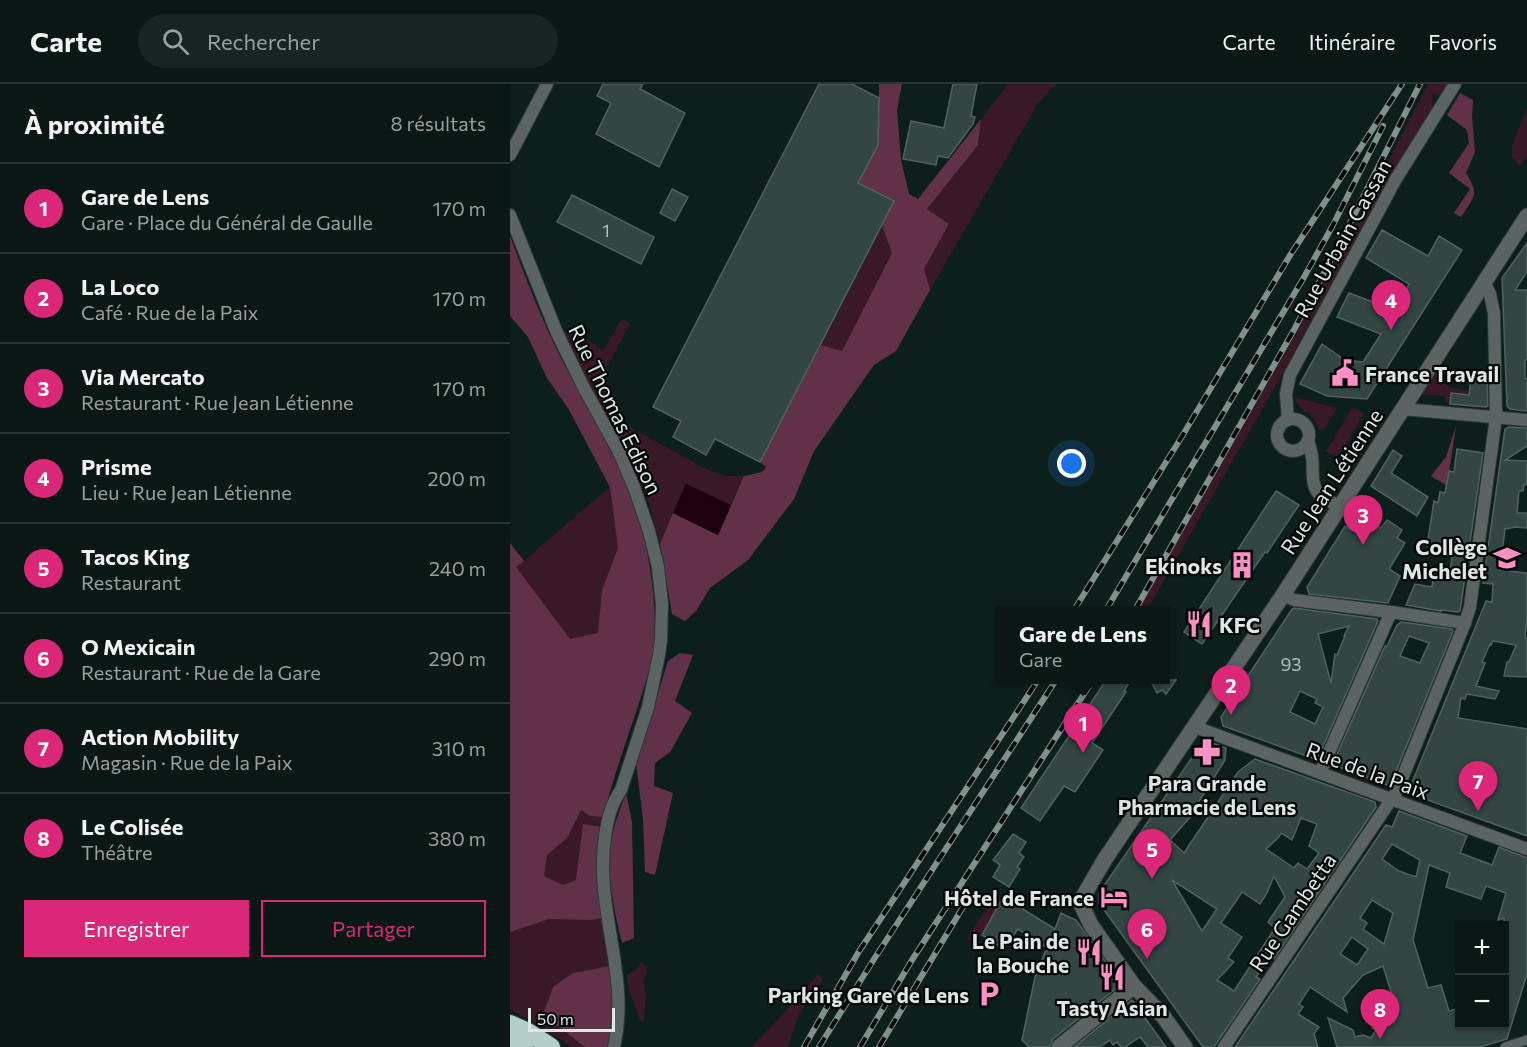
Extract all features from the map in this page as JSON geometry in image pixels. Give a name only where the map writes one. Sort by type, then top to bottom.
[{"type":"highway","points":[[510,1024],[528,1032],[551,1047]]},
{"type":"highway","points":[[510,1040],[524,1047]]},
{"type":"street","points":[[510,155],[547,84]]},
{"type":"street","name":"Rue Urbain Cassan","points":[[1288,419],[1286,394],[1290,375],[1396,179],[1455,84]]},
{"type":"street","name":"Rue Thomas Edison","points":[[510,215],[568,358],[626,468],[642,508],[654,548],[660,585],[662,624],[659,655],[648,707],[621,790],[614,800],[606,825],[602,866],[604,903],[618,992],[619,1021],[614,1047]]},
{"type":"street","name":"Rue Jean Létienne","points":[[1134,986],[1091,925],[1077,895],[1105,859],[1283,595],[1527,216]]},
{"type":"street","name":"Rue Gambetta","points":[[1224,1047],[1397,791],[1465,623],[1470,607],[1496,417],[1494,314],[1490,294],[1484,281]]},
{"type":"street","points":[[1403,409],[1527,420]]},
{"type":"street","points":[[1288,419],[1298,419],[1310,432],[1303,448],[1296,451],[1282,447],[1278,439],[1278,430],[1288,419]]},
{"type":"street","points":[[1308,441],[1313,459],[1314,487],[1317,493],[1339,507]]},
{"type":"street","points":[[1283,595],[1294,600],[1465,623]]},
{"type":"street","points":[[1320,773],[1391,612]]},
{"type":"street","name":"Rue de la Paix","points":[[1195,727],[1527,849]]},
{"type":"street","points":[[1059,1047],[1134,986],[1163,1016],[1185,1047]]},
{"type":"street","points":[[1505,1047],[1527,1040]]},
{"type":"shaded area","points":[[879,84],[902,84],[897,110],[901,160],[909,194],[918,199],[981,119],[978,145],[927,209],[949,224],[924,269],[930,290],[896,351],[874,365],[814,451],[794,499],[748,560],[710,588],[696,611],[685,621],[672,614],[660,544],[673,513],[718,535],[744,476],[762,472],[766,467],[760,462],[821,345],[842,351],[892,253],[882,226],[894,201],[858,183],[878,145]]},
{"type":"shaded area","points":[[1008,84],[1056,84],[1037,105],[930,290],[924,269],[949,224],[927,209],[978,145],[981,119]]},
{"type":"shaded area","points":[[1428,84],[1447,84],[1441,95],[1432,94],[1433,109],[1390,177],[1279,380],[1149,606],[1140,606],[1302,323]]},
{"type":"shaded area","points":[[1460,93],[1473,100],[1475,152],[1466,173],[1473,186],[1474,196],[1461,217],[1454,213],[1470,189],[1449,173],[1469,143],[1467,130],[1447,115]]},
{"type":"shaded area","points":[[1527,107],[1527,156],[1520,166],[1512,157],[1512,146]]},
{"type":"shaded area","points":[[882,226],[892,253],[842,351],[821,345]]},
{"type":"shaded area","points":[[510,236],[548,331],[622,474],[638,515],[649,561],[655,630],[648,673],[603,817],[590,816],[581,810],[567,838],[547,855],[544,876],[563,885],[576,880],[583,824],[601,827],[597,872],[602,918],[549,919],[510,932],[510,543],[524,561],[516,567],[570,639],[598,633],[602,590],[618,548],[610,487],[568,408],[547,378],[528,337],[510,316]]},
{"type":"shaded area","points":[[622,319],[630,324],[601,378],[621,422],[706,469],[725,476],[744,476],[731,505],[686,484],[660,544],[640,479],[564,333],[571,326],[603,351]]},
{"type":"shaded area","points":[[1437,366],[1442,369],[1437,379],[1452,388],[1470,391],[1469,395],[1451,393],[1450,403],[1445,402],[1445,396],[1419,394]]},
{"type":"shaded area","points":[[1294,397],[1337,408],[1325,428],[1319,430],[1314,419],[1299,406]]},
{"type":"shaded area","points":[[1353,407],[1364,414],[1337,458],[1326,451]]},
{"type":"shaded area","points":[[1456,426],[1447,486],[1431,476],[1446,457]]},
{"type":"shaded area","points":[[622,476],[636,513],[648,556],[654,620],[653,653],[609,794],[599,835],[597,870],[599,901],[610,966],[608,1047],[572,1047],[537,1024],[510,1010],[510,543],[524,561]]},
{"type":"shaded area","points":[[686,484],[731,505],[718,535],[673,513]]},
{"type":"shaded area","points":[[680,653],[693,655],[675,701],[692,713],[670,752],[655,763],[654,786],[673,793],[655,875],[645,872],[643,819],[636,763],[668,661]]},
{"type":"shaded area","points":[[626,792],[632,822],[634,938],[622,943],[611,888],[609,860],[613,832]]},
{"type":"shaded area","points":[[995,897],[1003,897],[976,944],[967,939]]},
{"type":"shaded area","points":[[642,961],[647,971],[644,980],[646,997],[644,1021],[641,1022],[628,987],[627,975],[636,970]]},
{"type":"shaded area","points":[[610,966],[613,1005],[608,1047],[585,1047],[542,1017],[553,987],[573,973]]},
{"type":"shaded area","points":[[818,974],[823,979],[798,1017],[788,1047],[751,1047],[774,1024]]},
{"type":"building","points":[[603,84],[643,84],[640,89],[685,113],[659,167],[596,134],[611,103],[597,96]]},
{"type":"building","points":[[819,84],[852,84],[879,98],[878,145],[858,183],[894,201],[760,462],[715,439],[706,455],[673,437],[681,421],[653,407]]},
{"type":"building","points":[[953,84],[977,84],[971,116],[975,117],[973,124],[948,158],[938,156],[936,165],[903,159],[911,121],[944,128]]},
{"type":"building","points":[[672,189],[688,197],[675,221],[660,213]]},
{"type":"building","points":[[572,195],[654,237],[641,264],[557,222]]},
{"type":"building","points":[[1382,230],[1428,256],[1439,236],[1462,250],[1367,399],[1327,396],[1300,384],[1322,344],[1345,360],[1363,362],[1381,334],[1337,317],[1349,293],[1397,311],[1409,284],[1366,258]]},
{"type":"building","points":[[1527,243],[1527,272],[1515,290],[1527,290],[1525,378],[1527,379],[1527,411],[1510,409],[1507,406],[1502,278]]},
{"type":"building","points":[[1487,378],[1488,406],[1450,404],[1451,393],[1469,395],[1471,379]]},
{"type":"building","points":[[1509,427],[1527,428],[1527,446],[1505,460],[1527,461],[1527,485],[1524,484],[1523,491],[1519,491],[1517,513],[1527,513],[1527,528],[1505,529],[1500,570],[1527,573],[1525,638],[1527,638],[1527,677],[1504,676],[1507,662],[1516,645],[1493,641],[1482,662],[1485,663],[1476,686],[1499,691],[1495,699],[1467,694],[1465,699],[1461,698],[1458,718],[1527,729],[1527,836],[1411,794],[1409,790],[1486,601],[1492,602],[1493,584],[1483,583],[1505,429]]},
{"type":"building","points":[[1457,449],[1483,453],[1460,611],[1441,611],[1406,605],[1415,584],[1432,587],[1434,572],[1450,574],[1452,556],[1443,555],[1444,550],[1437,549],[1438,547],[1427,546],[1434,501],[1438,503],[1440,492],[1445,493],[1449,471],[1454,472]]},
{"type":"building","points":[[1393,450],[1402,456],[1391,473],[1428,497],[1417,516],[1371,486]]},
{"type":"building","name":"Ekinoks","points":[[1276,491],[1299,505],[1202,644],[1184,632]]},
{"type":"building","points":[[1362,516],[1381,528],[1387,520],[1402,530],[1397,538],[1405,543],[1389,569],[1400,576],[1388,603],[1309,594],[1307,587],[1345,526],[1352,530]]},
{"type":"building","points":[[1292,609],[1377,619],[1378,621],[1318,758],[1315,759],[1223,726],[1221,717]],"holes":[[[1349,626],[1337,655],[1335,654],[1331,683],[1318,634]],[[1300,691],[1317,699],[1315,703],[1323,707],[1315,724],[1290,712]]]},
{"type":"building","points":[[1401,622],[1452,629],[1453,631],[1391,784],[1387,785],[1336,766],[1334,761],[1385,646]],"holes":[[[1409,636],[1429,643],[1420,663],[1400,656]]]},
{"type":"building","points":[[1170,680],[1176,680],[1166,694],[1162,690],[1157,693],[1152,684],[1170,684]]},
{"type":"building","points":[[1103,684],[1128,684],[1124,691],[1126,692],[1092,743],[1103,750],[1075,792],[1064,786],[1040,821],[1021,808]]},
{"type":"building","points":[[1207,741],[1226,748],[1225,760],[1192,815],[1170,840],[1184,853],[1238,772],[1255,759],[1375,802],[1376,807],[1274,959],[1270,956],[1256,977],[1260,979],[1214,1047],[1203,1047],[1099,903],[1099,893],[1202,743]],"holes":[[[1301,818],[1317,824],[1309,846],[1319,853],[1307,869],[1298,863],[1294,868],[1266,849],[1281,833],[1292,840]],[[1274,876],[1285,897],[1268,922],[1275,928],[1234,991],[1217,980],[1234,962],[1228,958],[1242,937],[1221,923],[1242,892],[1260,904]],[[1172,880],[1217,909],[1202,931]]]},
{"type":"building","points":[[1399,811],[1467,836],[1460,853],[1492,865],[1499,847],[1527,858],[1527,974],[1507,1039],[1480,1047],[1337,1047],[1328,1018],[1353,1030],[1355,1037],[1363,1035],[1371,1038],[1376,1030],[1372,1028],[1369,1017],[1396,1008],[1383,966],[1363,975],[1343,998],[1347,1012],[1310,987],[1299,1004],[1303,1007],[1298,1014],[1319,1027],[1314,1034],[1318,1047],[1235,1047],[1386,825],[1392,827]],"holes":[[[1392,844],[1420,860],[1416,877],[1399,871],[1382,859]],[[1372,900],[1393,913],[1384,944],[1363,929],[1367,923],[1360,918]],[[1352,937],[1368,949],[1357,965],[1340,954]]]},
{"type":"building","points":[[1013,834],[1026,842],[1019,853],[1024,857],[1017,867],[1020,869],[1009,887],[993,877],[1000,865],[993,860]]},
{"type":"building","points":[[1003,897],[1055,929],[1061,913],[1076,920],[1120,982],[1119,986],[1053,1039],[1049,1047],[1029,1047],[1022,1040],[1035,977],[1045,952],[1049,949],[1018,929],[1004,949],[982,935]]},
{"type":"building","points":[[1132,1000],[1166,1047],[1148,1047],[1140,1037],[1125,1047],[1121,1047],[1117,1042],[1113,1045],[1110,1040],[1100,1047],[1074,1047]]},
{"type":"railway","points":[[1076,606],[1181,438],[1289,257],[1402,84]]},
{"type":"railway","points":[[1137,606],[1295,328],[1420,84]]},
{"type":"railway","points":[[1108,606],[1303,279],[1383,126]]},
{"type":"railway","points":[[804,1047],[858,953],[1035,684]]},
{"type":"railway","points":[[819,1047],[1053,684]]},
{"type":"railway","points":[[860,1047],[912,960],[1090,684]]},
{"type":"railway","points":[[879,1047],[969,897]]},
{"type":"place","name":"Prisme","points":[[1391,330]]},
{"type":"place","name":"France Travail","points":[[1345,373]]},
{"type":"place","name":"Via Mercato","points":[[1363,545]]},
{"type":"place","name":"Collège Michelet","points":[[1507,558]]},
{"type":"place","name":"Ekinoks","points":[[1242,565]]},
{"type":"place","name":"KFC","points":[[1199,624]]},
{"type":"place","name":"La Loco","points":[[1231,715]]},
{"type":"place","name":"Para Grande Pharmacie de Lens","points":[[1207,752]]},
{"type":"place","name":"Gare de Lens","points":[[1083,753]]},
{"type":"place","name":"Action Mobility","points":[[1478,811]]},
{"type":"place","name":"Tacos King","points":[[1152,879]]},
{"type":"place","name":"Hôtel de France","points":[[1114,897]]},
{"type":"place","name":"Le Pain de la Bouche","points":[[1089,952]]},
{"type":"place","name":"O Mexicain","points":[[1147,959]]},
{"type":"place","name":"Tasty Asian","points":[[1112,977]]},
{"type":"place","name":"Parking Gare de Lens","points":[[989,994]]},
{"type":"place","name":"Le Colisée","points":[[1380,1039]]}]
